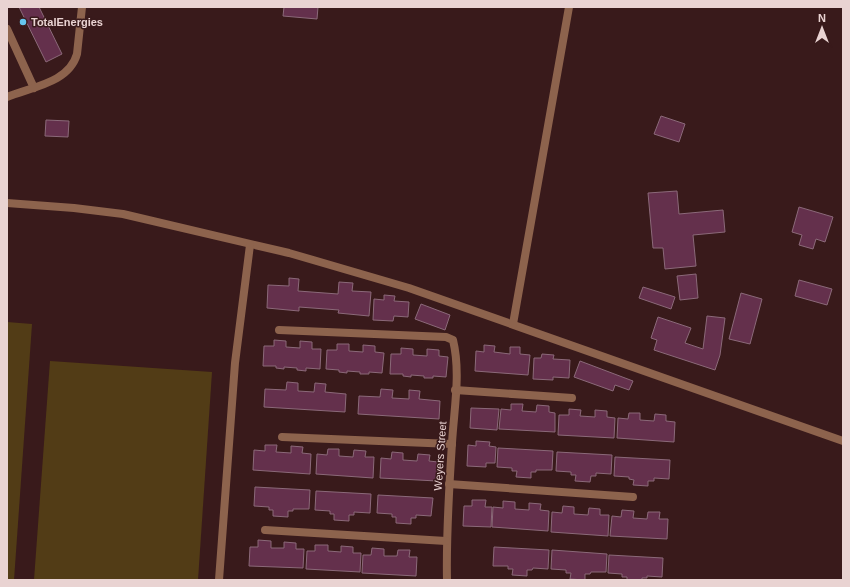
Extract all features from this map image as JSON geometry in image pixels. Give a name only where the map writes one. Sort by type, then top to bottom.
[{"type":"street","points":[[7,97],[34,88],[62,75],[70,68],[75,60],[78,46],[82,7]]},
{"type":"street","points":[[513,324],[570,7]]},
{"type":"street","points":[[7,29],[34,88]]},
{"type":"street","points":[[7,203],[74,208],[123,214],[289,253],[409,288],[843,441]]},
{"type":"street","points":[[219,580],[235,363],[250,245]]},
{"type":"street","name":"Weyers Street","points":[[279,330],[446,337],[452,340],[456,354],[456,390],[446,541],[447,580]]},
{"type":"street","points":[[456,390],[572,398]]},
{"type":"street","points":[[282,436],[452,444]]},
{"type":"street","points":[[449,484],[632,497]]},
{"type":"street","points":[[265,530],[446,541]]},
{"type":"shaded area","points":[[7,322],[32,324],[14,580],[7,580]]},
{"type":"shaded area","points":[[50,361],[212,372],[198,580],[34,580]]},
{"type":"building","points":[[19,7],[39,7],[62,54],[46,62]]},
{"type":"building","points":[[284,7],[318,7],[317,19],[283,16]]},
{"type":"building","points":[[661,116],[685,124],[679,142],[654,134]]},
{"type":"building","points":[[46,120],[69,121],[68,137],[45,136]]},
{"type":"building","points":[[677,191],[679,214],[723,210],[725,232],[693,235],[696,266],[665,269],[663,248],[653,248],[648,193]]},
{"type":"building","points":[[799,207],[833,217],[825,242],[816,239],[813,249],[799,245],[802,235],[792,232]]},
{"type":"building","points":[[696,274],[698,298],[680,300],[677,276]]},
{"type":"building","points":[[289,278],[299,279],[298,291],[338,294],[339,282],[353,283],[352,291],[371,292],[369,316],[338,313],[339,310],[299,307],[299,311],[267,308],[268,285],[289,286]]},
{"type":"building","points":[[799,280],[832,289],[827,305],[795,296]]},
{"type":"building","points":[[643,287],[675,297],[671,309],[639,298]]},
{"type":"building","points":[[741,293],[762,299],[750,344],[729,339]]},
{"type":"building","points":[[384,295],[395,296],[394,301],[409,302],[408,317],[394,316],[393,321],[373,320],[374,299],[384,300]]},
{"type":"building","points":[[421,304],[450,315],[445,330],[415,319]]},
{"type":"building","points":[[707,316],[725,318],[720,355],[715,370],[654,350],[657,340],[651,338],[658,317],[691,328],[685,343],[703,349]]},
{"type":"building","points":[[274,340],[286,341],[286,347],[300,348],[300,341],[312,342],[312,349],[321,349],[320,369],[306,368],[306,371],[297,370],[297,368],[284,367],[284,369],[276,368],[276,366],[263,366],[264,346],[274,346]]},
{"type":"building","points":[[337,344],[349,344],[349,351],[363,352],[363,345],[375,346],[375,352],[384,353],[382,373],[369,372],[369,374],[360,374],[360,372],[347,371],[347,373],[339,372],[339,370],[326,369],[327,350],[337,350]]},
{"type":"building","points":[[484,345],[495,346],[494,352],[510,354],[510,347],[520,347],[520,354],[530,355],[528,375],[475,371],[476,351],[484,352]]},
{"type":"building","points":[[401,348],[413,349],[413,355],[427,356],[427,349],[439,350],[439,356],[448,357],[446,377],[433,376],[433,378],[424,378],[424,376],[411,375],[411,377],[403,376],[403,374],[390,374],[391,354],[401,354]]},
{"type":"building","points":[[542,354],[554,355],[553,359],[570,360],[569,378],[553,377],[553,380],[533,379],[534,358],[541,358]]},
{"type":"building","points":[[580,361],[633,381],[629,390],[615,385],[613,391],[574,377]]},
{"type":"building","points":[[287,382],[298,383],[298,391],[314,392],[315,383],[326,384],[325,392],[346,394],[345,412],[264,407],[265,389],[286,390]]},
{"type":"building","points":[[381,389],[393,390],[392,398],[409,399],[409,390],[420,391],[419,399],[440,401],[439,419],[358,414],[359,396],[380,397]]},
{"type":"building","points":[[511,404],[523,404],[522,411],[536,412],[537,405],[549,406],[549,412],[555,413],[555,432],[499,429],[501,409],[511,410]]},
{"type":"building","points":[[471,408],[499,409],[497,430],[470,428]]},
{"type":"building","points":[[569,409],[581,410],[580,416],[595,417],[595,410],[607,411],[607,417],[615,418],[614,438],[558,435],[559,415],[569,415]]},
{"type":"building","points":[[629,413],[640,413],[640,420],[654,421],[655,414],[666,415],[666,421],[675,422],[674,442],[617,438],[618,418],[628,419]]},
{"type":"building","points":[[476,441],[490,442],[489,446],[496,447],[495,463],[486,463],[486,467],[467,466],[468,445],[476,446]]},
{"type":"building","points":[[265,445],[277,445],[276,452],[291,453],[291,446],[303,447],[302,453],[311,454],[310,474],[253,470],[254,450],[265,451]]},
{"type":"building","points":[[498,448],[553,451],[552,470],[536,470],[536,472],[531,472],[531,478],[516,477],[517,471],[512,471],[512,468],[497,467]]},
{"type":"building","points":[[328,449],[339,449],[339,456],[353,457],[354,450],[366,451],[365,457],[374,457],[373,478],[316,474],[317,454],[327,455]]},
{"type":"building","points":[[392,452],[403,453],[403,460],[417,461],[418,454],[430,455],[429,461],[438,462],[437,481],[380,478],[381,458],[391,459]]},
{"type":"building","points":[[557,452],[612,455],[611,474],[596,473],[596,476],[591,476],[590,482],[575,481],[576,475],[571,475],[571,472],[556,471]]},
{"type":"building","points":[[615,457],[670,460],[669,479],[654,478],[654,481],[648,481],[648,486],[633,485],[634,480],[629,479],[629,477],[614,476]]},
{"type":"building","points":[[255,487],[310,490],[309,509],[293,509],[293,511],[288,511],[288,517],[273,516],[273,510],[269,510],[269,507],[254,506]]},
{"type":"building","points":[[316,491],[371,494],[370,513],[354,512],[354,515],[349,515],[349,521],[334,520],[334,514],[330,514],[330,511],[315,510]]},
{"type":"building","points":[[378,495],[433,498],[431,516],[416,515],[416,518],[411,518],[411,524],[396,523],[396,517],[392,517],[392,514],[377,513]]},
{"type":"building","points":[[472,500],[486,500],[485,507],[492,507],[491,527],[463,526],[464,506],[472,506]]},
{"type":"building","points":[[503,501],[515,502],[515,509],[529,510],[529,503],[541,504],[540,510],[549,511],[548,531],[492,527],[493,507],[503,508]]},
{"type":"building","points":[[563,506],[574,507],[574,514],[588,515],[589,508],[600,509],[600,515],[609,515],[608,536],[551,532],[552,512],[562,513]]},
{"type":"building","points":[[622,510],[634,511],[633,518],[647,519],[648,512],[660,512],[659,519],[668,519],[667,539],[610,536],[612,516],[621,517]]},
{"type":"building","points":[[258,540],[271,541],[271,548],[284,548],[284,542],[296,543],[296,549],[304,549],[303,568],[249,566],[250,547],[258,547]]},
{"type":"building","points":[[315,545],[328,545],[328,551],[341,552],[341,546],[353,547],[353,553],[361,553],[360,572],[306,569],[307,551],[315,551]]},
{"type":"building","points":[[494,547],[549,550],[548,569],[533,568],[532,570],[527,570],[527,576],[512,575],[513,569],[508,569],[508,566],[493,566]]},
{"type":"building","points":[[372,548],[384,549],[384,556],[397,556],[398,550],[410,550],[409,557],[417,557],[416,576],[362,573],[363,555],[371,555]]},
{"type":"building","points":[[552,550],[607,554],[606,572],[591,572],[590,574],[585,574],[585,580],[570,579],[571,573],[566,573],[566,570],[551,569]]},
{"type":"building","points":[[609,555],[663,558],[662,577],[647,576],[647,578],[642,578],[642,580],[627,580],[627,577],[622,577],[622,574],[608,573]]},
{"type":"place","name":"TotalEnergies","points":[[23,22]]}]
